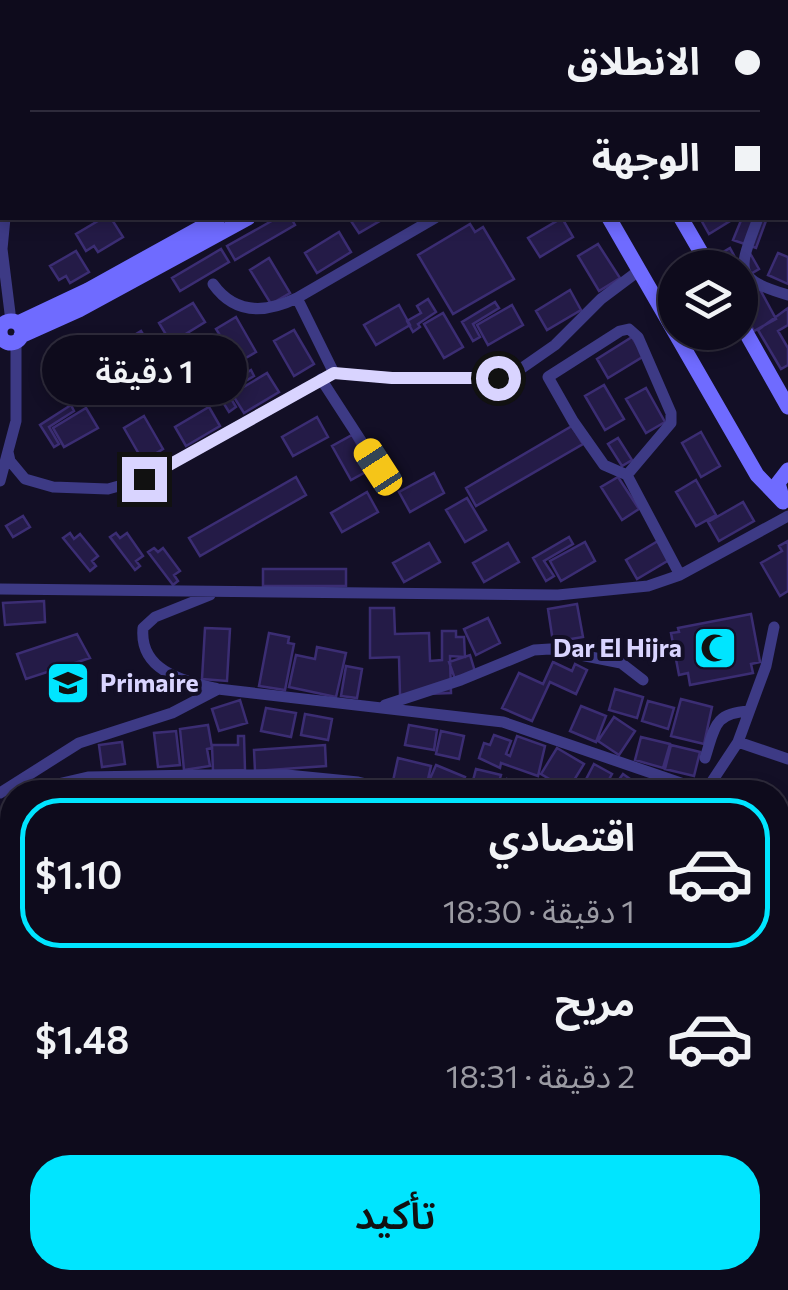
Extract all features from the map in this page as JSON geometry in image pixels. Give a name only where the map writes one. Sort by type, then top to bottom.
[{"type":"street","points":[[228,0],[238,0]]},
{"type":"street","points":[[4,220],[2,249],[16,421],[0,484],[25,479],[53,488],[108,489],[144,479],[334,373],[392,378],[498,378],[522,368],[555,345],[600,298],[637,272]]},
{"type":"street","points":[[9,332],[214,220]]},
{"type":"street","points":[[9,332],[79,310],[244,220]]},
{"type":"street","points":[[213,284],[221,295],[256,310],[270,310],[432,220]]},
{"type":"street","points":[[609,220],[757,475],[786,508]]},
{"type":"street","points":[[682,220],[700,250]]},
{"type":"street","points":[[757,220],[744,257],[744,271],[760,287],[788,295]]},
{"type":"street","points":[[297,298],[334,373]]},
{"type":"street","points":[[627,475],[671,423],[671,413],[638,337],[629,329],[548,376],[604,465],[627,475],[680,575]]},
{"type":"street","points":[[756,350],[788,407]]},
{"type":"street","points":[[321,379],[378,467]]},
{"type":"street","points":[[8,452],[10,461],[25,479]]},
{"type":"street","points":[[786,508],[778,483],[788,470]]},
{"type":"street","points":[[0,590],[558,595],[648,586],[680,575],[786,508]]},
{"type":"street","points":[[219,592],[155,617],[142,628],[142,642],[151,660],[171,677],[218,690],[503,722],[671,780]]},
{"type":"street","points":[[714,780],[738,742],[766,666],[774,626]]},
{"type":"street","points":[[382,706],[534,650],[550,649],[621,663],[642,680]]},
{"type":"street","points":[[24,780],[79,743],[172,713],[218,690]]},
{"type":"street","points":[[704,758],[719,719],[731,712],[750,711]]},
{"type":"street","points":[[738,742],[788,759]]},
{"type":"street","points":[[75,780],[198,775],[334,780]]},
{"type":"building","points":[[100,220],[112,220],[123,237],[98,252],[94,246],[86,251],[76,234]]},
{"type":"building","points":[[273,220],[292,220],[295,225],[235,260],[227,246]]},
{"type":"building","points":[[350,220],[382,220],[359,233]]},
{"type":"building","points":[[559,220],[563,220],[573,237],[540,257],[528,238]]},
{"type":"building","points":[[701,220],[730,221],[709,234]]},
{"type":"building","points":[[741,220],[766,220],[756,248],[733,240]]},
{"type":"building","points":[[470,224],[475,232],[483,227],[514,279],[453,314],[418,255]]},
{"type":"building","points":[[339,232],[351,252],[317,273],[305,253]]},
{"type":"building","points":[[598,244],[620,278],[599,291],[578,256]]},
{"type":"building","points":[[221,249],[229,262],[180,291],[172,278]]},
{"type":"building","points":[[76,251],[89,272],[70,283],[66,276],[59,280],[50,266]]},
{"type":"building","points":[[778,253],[788,257],[788,284],[768,275]]},
{"type":"building","points":[[269,258],[290,293],[271,304],[250,270]]},
{"type":"building","points":[[758,286],[776,319],[758,329]]},
{"type":"building","points":[[570,290],[581,310],[547,330],[536,311]]},
{"type":"building","points":[[428,299],[436,312],[413,332],[407,321],[421,313],[417,306]]},
{"type":"building","points":[[495,302],[499,308],[473,324],[480,337],[473,341],[462,322]]},
{"type":"building","points":[[193,303],[205,322],[171,343],[159,323]]},
{"type":"building","points":[[399,305],[410,325],[376,345],[364,325]]},
{"type":"building","points":[[512,305],[523,325],[488,345],[477,325]]},
{"type":"building","points":[[788,308],[788,325],[778,331],[788,348],[788,365],[781,369],[758,330]]},
{"type":"building","points":[[443,313],[463,347],[444,358],[424,324]]},
{"type":"building","points":[[236,317],[256,352],[237,363],[216,329]]},
{"type":"building","points":[[294,330],[314,364],[294,376],[274,341]]},
{"type":"building","points":[[141,331],[153,351],[144,356],[147,362],[137,368],[134,362],[122,370],[110,350]]},
{"type":"building","points":[[632,337],[644,356],[608,378],[597,359]]},
{"type":"building","points":[[100,357],[120,390],[100,402],[80,369]]},
{"type":"building","points":[[251,370],[254,376],[227,392],[236,407],[229,412],[216,391]]},
{"type":"building","points":[[267,373],[279,392],[244,413],[232,394]]},
{"type":"building","points":[[604,385],[624,419],[605,430],[585,396]]},
{"type":"building","points":[[646,388],[665,422],[646,433],[626,399]]},
{"type":"building","points":[[71,405],[74,411],[49,427],[59,444],[54,447],[40,425]]},
{"type":"building","points":[[209,407],[220,426],[186,446],[175,427]]},
{"type":"building","points":[[86,408],[98,428],[64,447],[53,428]]},
{"type":"building","points":[[144,416],[163,449],[143,461],[124,428]]},
{"type":"building","points":[[317,417],[328,437],[293,456],[282,437]]},
{"type":"building","points":[[572,426],[583,444],[476,506],[466,488]]},
{"type":"building","points":[[701,432],[720,466],[701,477],[682,443]]},
{"type":"building","points":[[352,435],[371,469],[351,480],[332,446]]},
{"type":"building","points":[[618,438],[632,460],[622,466],[608,444]]},
{"type":"building","points":[[434,473],[444,493],[410,512],[399,492]]},
{"type":"building","points":[[296,477],[306,495],[200,556],[189,538]]},
{"type":"building","points":[[618,477],[639,509],[622,520],[601,487]]},
{"type":"building","points":[[696,480],[716,515],[696,526],[676,492]]},
{"type":"building","points":[[367,492],[378,512],[342,532],[331,513]]},
{"type":"building","points":[[467,498],[486,530],[465,542],[446,510]]},
{"type":"building","points":[[743,502],[754,521],[719,541],[708,522]]},
{"type":"building","points":[[23,516],[30,527],[13,537],[6,526]]},
{"type":"building","points":[[70,533],[74,539],[80,534],[98,556],[90,571],[63,538]]},
{"type":"building","points":[[116,533],[120,538],[127,533],[143,556],[136,561],[140,566],[135,570],[110,537]]},
{"type":"building","points":[[569,537],[573,544],[544,561],[554,576],[546,581],[533,558]]},
{"type":"building","points":[[658,541],[669,560],[637,579],[626,560]]},
{"type":"building","points":[[788,541],[788,591],[780,596],[761,563],[782,551],[779,546]]},
{"type":"building","points":[[585,542],[595,561],[561,581],[550,561]]},
{"type":"building","points":[[429,543],[440,562],[404,582],[393,563]]},
{"type":"building","points":[[508,543],[519,562],[484,582],[473,563]]},
{"type":"building","points":[[154,548],[158,552],[163,548],[180,571],[174,575],[178,581],[173,585],[148,552]]},
{"type":"building","points":[[263,569],[346,569],[346,586],[263,586]]},
{"type":"building","points":[[44,601],[45,622],[5,625],[3,603]]},
{"type":"building","points":[[577,604],[583,637],[553,642],[548,609]]},
{"type":"building","points":[[370,608],[394,608],[395,634],[429,633],[430,661],[442,660],[442,631],[456,631],[456,637],[464,637],[465,657],[450,656],[451,693],[400,695],[399,657],[370,658]]},
{"type":"building","name":"Dar El Hijra","points":[[751,614],[760,662],[751,664],[753,673],[690,685],[688,673],[679,675],[671,633],[679,632],[678,628]]},
{"type":"building","points":[[488,618],[500,643],[476,655],[464,629]]},
{"type":"building","points":[[205,628],[230,629],[227,681],[202,679]]},
{"type":"building","points":[[269,633],[289,637],[288,643],[294,644],[285,690],[259,686]]},
{"type":"building","points":[[77,634],[90,658],[26,679],[17,654]]},
{"type":"building","points":[[317,647],[346,653],[336,697],[289,687],[296,655],[315,659]]},
{"type":"building","points":[[470,655],[476,675],[456,682],[449,662]]},
{"type":"building","points":[[553,662],[572,671],[575,664],[587,670],[576,694],[550,682],[532,721],[502,708],[519,673],[543,684]]},
{"type":"building","points":[[346,666],[362,669],[357,698],[341,696]]},
{"type":"building","points":[[615,689],[643,697],[637,718],[609,710]]},
{"type":"building","points":[[681,699],[712,707],[704,744],[671,736]]},
{"type":"building","points":[[240,700],[247,723],[219,731],[212,709]]},
{"type":"building","points":[[648,701],[674,708],[668,729],[642,721]]},
{"type":"building","points":[[581,706],[606,716],[596,742],[570,731]]},
{"type":"building","points":[[266,708],[296,713],[291,737],[261,731]]},
{"type":"building","points":[[305,714],[332,719],[328,740],[301,735]]},
{"type":"building","points":[[614,717],[635,731],[619,755],[598,741]]},
{"type":"building","points":[[208,725],[210,766],[184,770],[180,729]]},
{"type":"building","points":[[409,725],[437,730],[434,750],[405,745]]},
{"type":"building","points":[[176,731],[180,765],[158,767],[154,733]]},
{"type":"building","points":[[441,731],[464,736],[459,759],[436,754]]},
{"type":"building","points":[[494,735],[511,741],[506,754],[510,756],[517,736],[545,746],[538,776],[501,763],[500,768],[479,758],[484,743],[490,745]]},
{"type":"building","points":[[238,736],[244,736],[245,770],[213,771],[212,745],[238,745]]},
{"type":"building","points":[[641,737],[670,744],[663,768],[635,760]]},
{"type":"building","points":[[122,742],[125,764],[102,767],[99,745]]},
{"type":"building","points":[[325,745],[326,766],[255,771],[254,750]]},
{"type":"building","points":[[671,745],[700,752],[694,776],[665,769]]},
{"type":"building","points":[[557,748],[584,764],[574,780],[551,780],[541,774]]},
{"type":"building","points":[[398,758],[431,766],[428,780],[393,780]]},
{"type":"building","points":[[594,764],[612,774],[609,780],[586,780]]},
{"type":"building","points":[[436,765],[465,777],[464,780],[429,780]]},
{"type":"building","points":[[476,769],[501,775],[500,780],[473,780]]},
{"type":"place","name":"Dar El Hijra","points":[[715,648]]},
{"type":"place","name":"Primaire","points":[[68,683]]},
{"type":"route","points":[[144,479],[334,373],[444,380],[498,378]]}]
